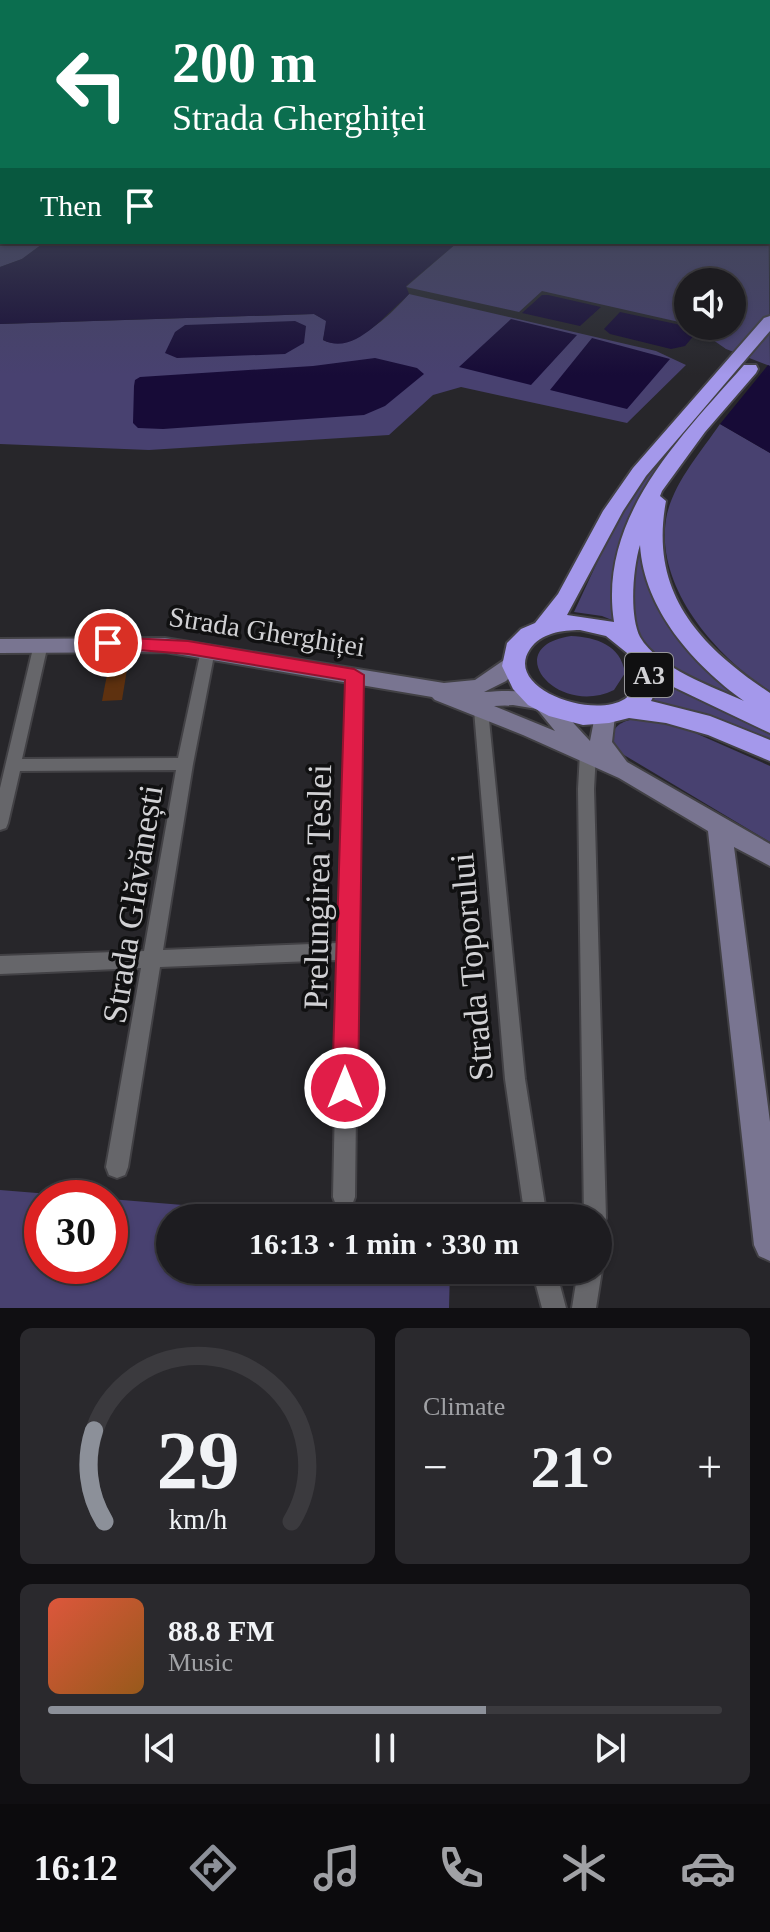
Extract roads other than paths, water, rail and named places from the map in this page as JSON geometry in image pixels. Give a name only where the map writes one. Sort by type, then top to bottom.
[{"type":"highway","name":"A3","points":[[629,640],[623,597],[628,544],[644,502],[673,461],[688,430],[770,322]]},
{"type":"highway","name":"A3","points":[[514,663],[519,644],[545,626],[563,606],[613,509],[770,346]]},
{"type":"highway","points":[[673,461],[657,496],[649,524],[650,559],[657,580],[666,601],[690,636],[729,676],[770,706]]},
{"type":"highway","name":"A3","points":[[545,626],[587,623],[603,626],[629,640],[646,660],[684,684],[770,723]]},
{"type":"highway","name":"A3","points":[[616,712],[645,692],[649,682],[646,660]]},
{"type":"highway","points":[[514,663],[520,684],[543,704]]},
{"type":"highway","name":"A3","points":[[543,704],[575,715],[668,711],[692,717],[770,751]]},
{"type":"street","name":"Strada Gherghiței","points":[[0,646],[129,643],[208,650],[427,689],[588,753],[627,772],[770,856]]},
{"type":"street","points":[[0,823],[41,644]]},
{"type":"street","name":"Strada Glăvănești","points":[[117,1167],[185,764],[208,650]]},
{"type":"street","name":"Strada Gherghiței","points":[[427,689],[473,688],[501,675],[514,663]]},
{"type":"street","name":"Prelungirea Teslei","points":[[344,1197],[354,675]]},
{"type":"street","name":"Strada Gherghiței","points":[[459,701],[520,697],[543,704],[588,753]]},
{"type":"street","name":"Strada Toporului","points":[[481,710],[515,1079],[534,1204]]},
{"type":"street","name":"Strada Gherghiței","points":[[616,712],[600,733],[602,748],[627,772]]},
{"type":"street","points":[[588,753],[586,804],[595,1204]]},
{"type":"street","points":[[14,765],[185,764]]},
{"type":"street","points":[[719,825],[770,1245]]},
{"type":"street","points":[[0,965],[347,951]]},
{"type":"street","points":[[548,1284],[554,1308]]},
{"type":"street","points":[[584,1308],[588,1284]]}]
